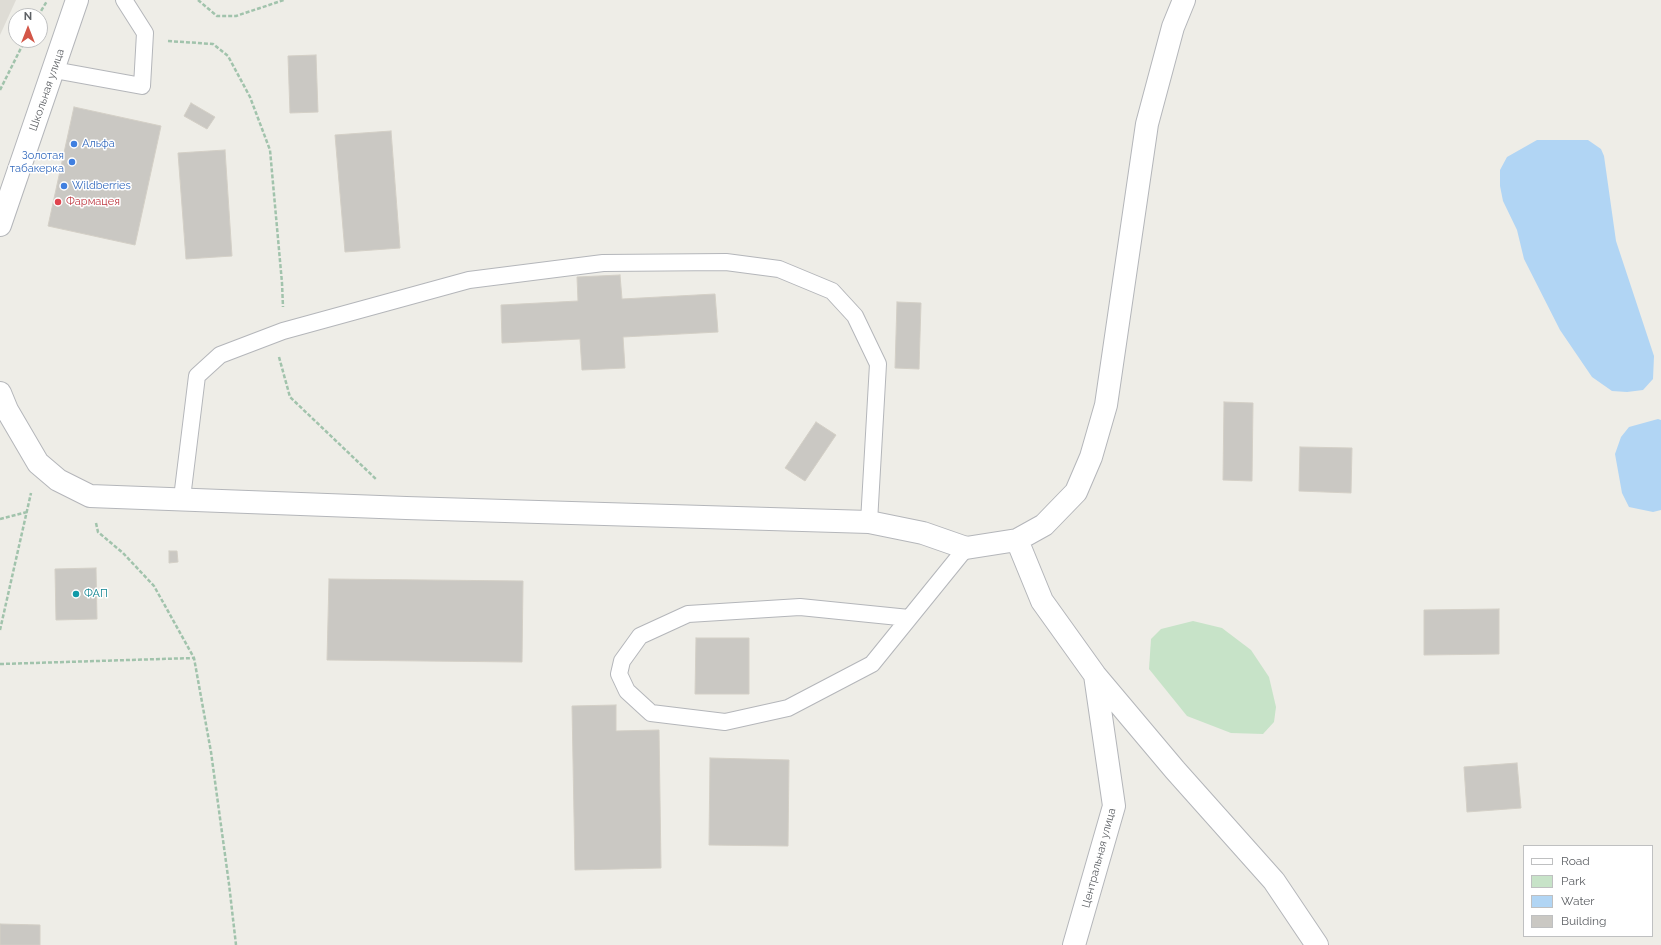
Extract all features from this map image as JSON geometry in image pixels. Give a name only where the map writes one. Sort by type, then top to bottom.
[{"type":"street","name":"Школьная улица","points":[[0,225],[77,0]]},
{"type":"street","points":[[0,393],[7,410],[38,463],[58,480],[90,496],[182,498],[406,508],[869,522],[923,533],[966,548],[1017,540],[1044,525],[1076,492],[1091,457],[1106,405],[1147,124],[1173,27],[1184,0]]},
{"type":"street","points":[[1017,540],[1042,601],[1095,675],[1175,770],[1274,881],[1317,945]]},
{"type":"street","name":"Центральная улица","points":[[1074,945],[1114,806],[1095,675]]},
{"type":"lane","points":[[54,70],[142,86],[145,33],[124,0]]},
{"type":"lane","points":[[182,498],[197,376],[220,355],[283,331],[477,279],[603,263],[726,262],[779,269],[832,291],[855,316],[878,364],[869,522]]},
{"type":"lane","points":[[909,618],[800,607],[688,614],[640,636],[622,661],[619,674],[627,690],[652,713],[725,722],[788,708],[872,664],[966,548]]},
{"type":"path","points":[[198,0],[217,16],[236,16],[284,0]]},
{"type":"path","points":[[144,40],[213,44],[228,56],[250,97],[270,150],[282,283],[283,331],[278,353],[290,397],[406,508]]},
{"type":"path","points":[[0,90],[21,48]]},
{"type":"path","points":[[0,630],[38,463]]},
{"type":"path","points":[[90,496],[98,532],[123,553],[154,586],[194,658],[211,752],[236,945]]},
{"type":"path","points":[[0,519],[27,512]]},
{"type":"path","points":[[0,664],[194,658]]},
{"type":"shaded area","points":[[0,0],[16,0],[12,8],[8,8],[8,18],[0,35]]},
{"type":"green space","points":[[1193,621],[1222,628],[1251,650],[1269,677],[1276,707],[1274,722],[1263,734],[1231,733],[1187,716],[1149,669],[1151,639],[1161,629]]},
{"type":"water","points":[[1537,140],[1588,140],[1601,149],[1604,156],[1616,241],[1654,356],[1653,379],[1643,390],[1627,392],[1612,391],[1592,377],[1560,330],[1524,259],[1517,230],[1503,201],[1500,186],[1500,170],[1507,157]]},
{"type":"water","points":[[1658,419],[1661,420],[1661,510],[1653,512],[1629,507],[1622,493],[1615,454],[1621,437],[1629,427]]},
{"type":"building","points":[[316,55],[318,112],[290,113],[288,56]]},
{"type":"building","points":[[191,103],[215,117],[207,129],[184,116]]},
{"type":"building","points":[[74,107],[161,126],[135,245],[48,226]]},
{"type":"building","points":[[391,131],[400,248],[345,252],[335,135]]},
{"type":"building","points":[[225,150],[232,256],[186,259],[178,153]]},
{"type":"building","points":[[620,275],[622,299],[715,294],[718,332],[623,337],[625,368],[582,370],[580,339],[502,343],[501,305],[578,301],[577,277]]},
{"type":"building","points":[[897,302],[921,303],[919,369],[895,368]]},
{"type":"building","points":[[1224,402],[1253,403],[1252,481],[1223,480]]},
{"type":"building","points":[[816,422],[836,435],[805,481],[785,468]]},
{"type":"building","points":[[1300,447],[1352,448],[1351,493],[1299,491]]},
{"type":"building","points":[[169,551],[177,551],[178,562],[169,563]]},
{"type":"building","name":"ФАП","points":[[96,568],[97,619],[56,620],[55,569]]},
{"type":"building","points":[[329,579],[523,581],[522,662],[327,660]]},
{"type":"building","points":[[1499,609],[1499,654],[1424,655],[1424,610]]},
{"type":"building","points":[[696,638],[749,638],[749,694],[695,694]]},
{"type":"building","points":[[616,705],[616,731],[659,730],[661,868],[575,870],[572,706]]},
{"type":"building","points":[[710,758],[789,760],[788,846],[709,845]]},
{"type":"building","points":[[1517,763],[1521,808],[1467,812],[1464,767]]},
{"type":"building","points":[[0,924],[40,925],[40,945],[0,945]]},
{"type":"place","name":"Альфа","points":[[74,144]]},
{"type":"place","name":"Золотая табакерка","points":[[72,162]]},
{"type":"place","name":"Wildberries","points":[[64,186]]},
{"type":"place","name":"Фармацея","points":[[58,202]]},
{"type":"place","name":"ФАП","points":[[76,594]]}]
